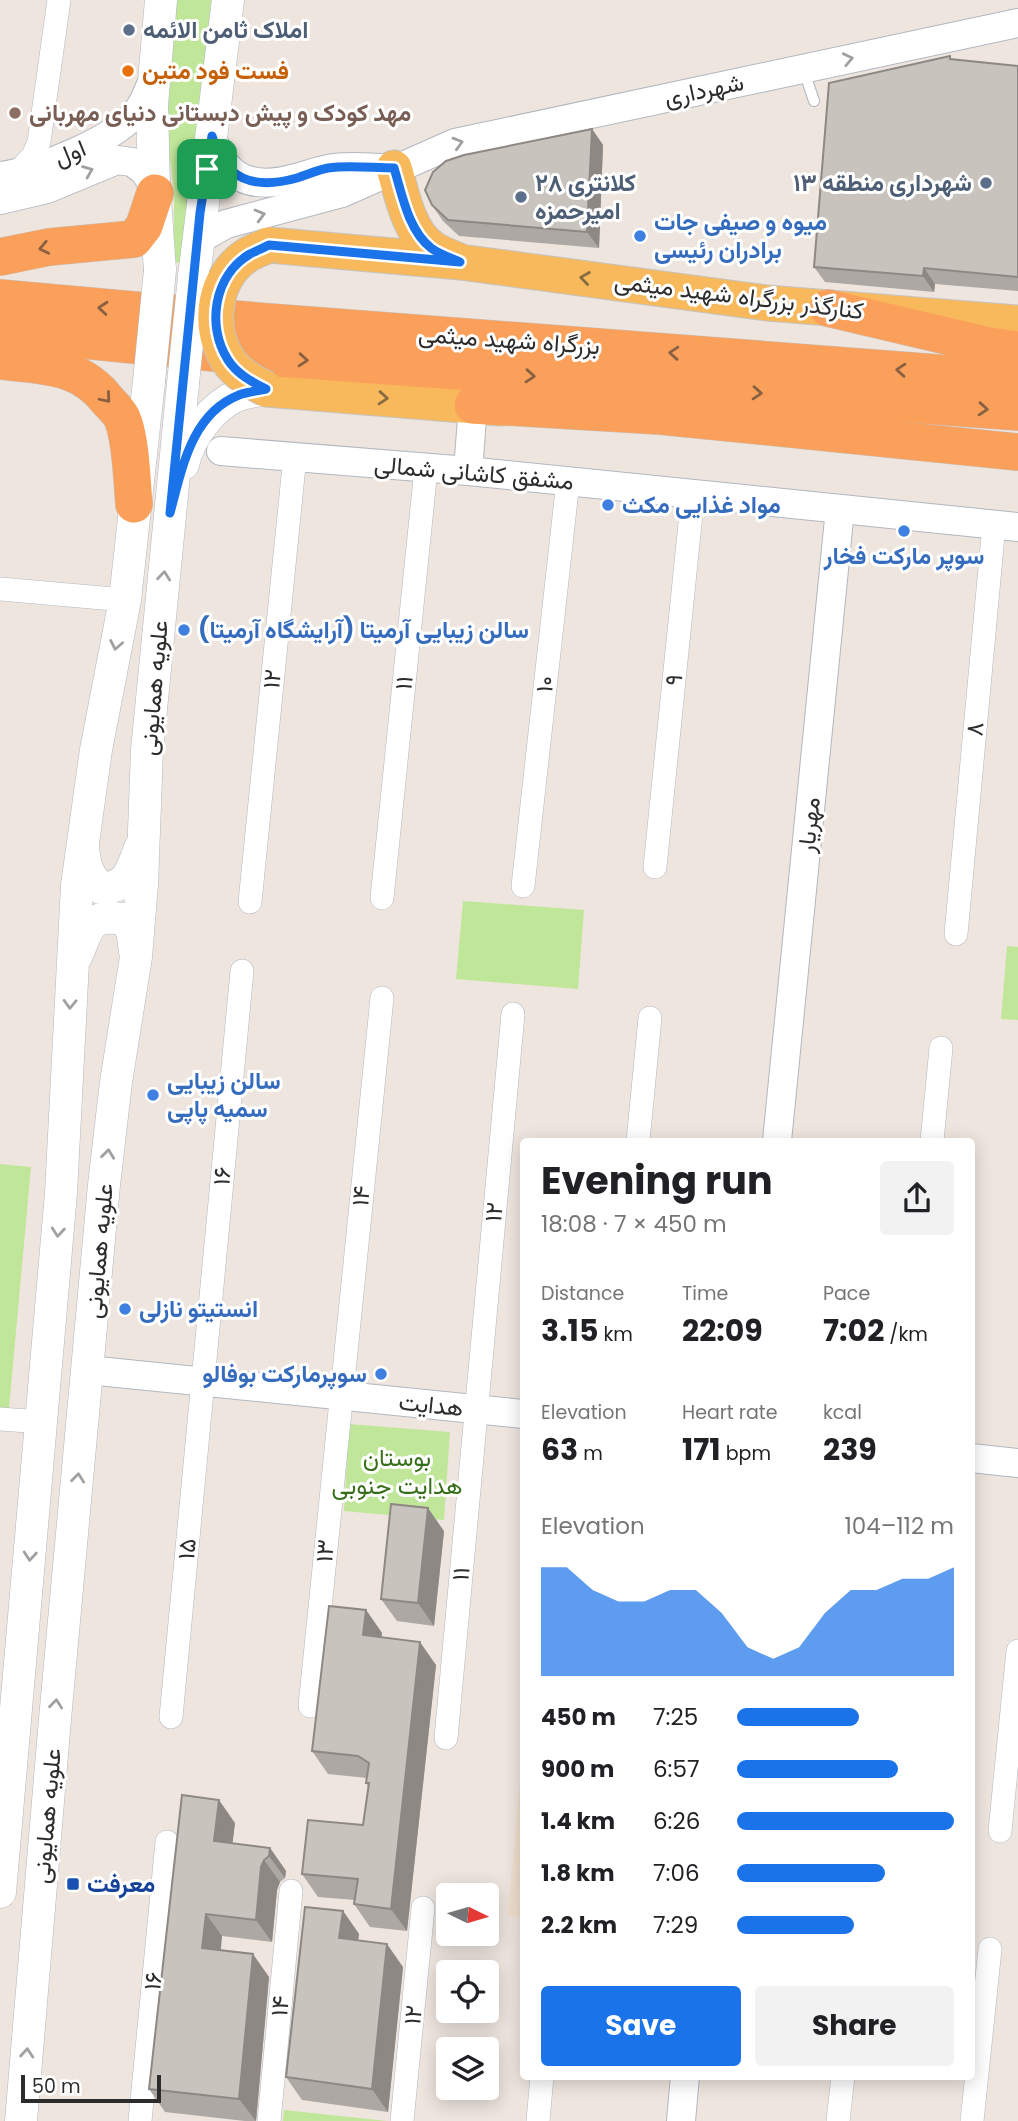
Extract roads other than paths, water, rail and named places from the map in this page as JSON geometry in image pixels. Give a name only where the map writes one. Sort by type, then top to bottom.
[{"type":"highway","points":[[0,257],[49,247],[134,239],[144,226],[155,189]]},
{"type":"highway","name":"بزرگراه شهید میثمی","points":[[0,298],[244,320],[1018,379]]},
{"type":"highway","points":[[828,308],[989,346],[1018,350]]},
{"type":"highway","name":"بزرگراه شهید میثمی","points":[[0,332],[235,355],[1018,412]]},
{"type":"highway","points":[[0,361],[48,366],[83,376],[101,391],[121,417],[126,435],[134,504]]},
{"type":"highway","points":[[473,405],[660,416],[1018,452]]},
{"type":"main road","name":"علویه همایونی","points":[[0,1892],[61,1193],[76,885],[96,750],[125,600],[160,270],[153,80],[161,0]]},
{"type":"main road","name":"علویه همایونی","points":[[21,2121],[104,1185],[116,1082],[136,957],[147,750],[194,277],[228,0]]},
{"type":"main road","points":[[394,168],[410,218],[419,234],[430,248],[460,262]]},
{"type":"main road","name":"کنارگذر بزرگراه شهید میثمی","points":[[266,389],[245,378],[228,361],[218,340],[215,316],[219,293],[230,271],[248,255],[269,245],[460,262],[767,303],[1018,323]]},
{"type":"main road","points":[[170,513],[185,454],[202,424],[220,405],[240,394],[266,389],[473,405],[1018,469]]},
{"type":"main road","points":[[82,839],[90,879],[101,888],[115,888],[125,880],[144,839]]},
{"type":"main road","points":[[71,970],[86,933],[94,921],[104,916],[123,919],[132,929],[136,957]]},
{"type":"street","points":[[8,175],[33,156],[43,125],[58,0]]},
{"type":"street","name":"شهرداری","points":[[198,240],[226,224],[342,193],[455,143],[1018,23]]},
{"type":"street","name":"اول","points":[[8,175],[96,143],[139,109],[153,80]]},
{"type":"street","points":[[43,125],[55,142],[76,151]]},
{"type":"street","points":[[212,136],[217,155],[228,169],[244,180],[268,183],[294,179],[330,168],[394,168]]},
{"type":"street","name":"اول","points":[[0,200],[47,189],[117,160],[132,162],[144,170],[155,189]]},
{"type":"street","points":[[468,471],[473,405]]},
{"type":"street","name":"مشفق کاشانی شمالی","points":[[221,451],[468,471],[1006,526]]},
{"type":"street","name":"۱۲","points":[[250,902],[295,456]]},
{"type":"street","name":"۱۱","points":[[382,898],[426,469]]},
{"type":"street","name":"۱۰","points":[[523,886],[568,481]]},
{"type":"street","name":"۹","points":[[655,867],[693,494]]},
{"type":"street","name":"مهریار","points":[[777,1138],[840,509]]},
{"type":"street","name":"۸","points":[[956,934],[1006,526]]},
{"type":"street","points":[[0,589],[125,600]]},
{"type":"street","name":"۱۶","points":[[203,1381],[242,971]]},
{"type":"street","name":"۱۴","points":[[340,1395],[382,998]]},
{"type":"street","name":"۱۲","points":[[475,1409],[513,1014]]},
{"type":"street","points":[[638,1138],[650,1018]]},
{"type":"street","points":[[932,1138],[941,1048]]},
{"type":"street","name":"هدایت","points":[[88,1370],[520,1414]]},
{"type":"street","name":"۱۵","points":[[171,1717],[203,1381]]},
{"type":"street","name":"۱۳","points":[[310,1706],[340,1395]]},
{"type":"street","name":"۱۱","points":[[446,1738],[475,1409]]},
{"type":"street","points":[[0,1419],[42,1422]]},
{"type":"street","points":[[975,1458],[1018,1463]]},
{"type":"street","points":[[1000,1831],[1018,1651]]},
{"type":"street","name":"۱۶","points":[[140,2121],[167,1842]]},
{"type":"street","name":"۱۴","points":[[269,2121],[291,1891]]},
{"type":"street","name":"۱۲","points":[[402,2121],[423,1908]]},
{"type":"street","points":[[972,2121],[990,1949]]},
{"type":"street","points":[[538,2121],[542,2080]]},
{"type":"street","points":[[681,2121],[685,2080]]},
{"type":"street","points":[[838,2121],[843,2080]]},
{"type":"lane","points":[[803,68],[814,101]]},
{"type":"place","name":"املاک ثامن الائمه","points":[[129,30]]},
{"type":"place","name":"فست فود متین","points":[[128,71]]},
{"type":"place","name":"مهد کودک و پیش دبستانی دنیای‌ مهربانی","points":[[15,113]]},
{"type":"place","name":"شهرداری منطقه ۱۳","points":[[986,183]]},
{"type":"place","name":"کلانتری ۲۸ امیرحمزه","points":[[521,197]]},
{"type":"place","name":"میوه و صیفی جات برادران رئیسی","points":[[640,236]]},
{"type":"place","name":"مواد غذایی مکث","points":[[608,505]]},
{"type":"place","name":"سوپر مارکت فخار","points":[[904,531]]},
{"type":"place","name":"سالن زیبایی آرمیتا (آرایشگاه آرمیتا)","points":[[184,630]]},
{"type":"place","name":"سالن زیبایی سمیه پاپی","points":[[153,1095]]},
{"type":"place","name":"انستیتو نازلی","points":[[125,1309]]},
{"type":"place","name":"سوپرمارکت بوفالو","points":[[381,1374]]},
{"type":"place","name":"معرفت","points":[[73,1884]]},
{"type":"park label","name":"بوستان هدایت جنوبی","points":[[397,1472]]}]
